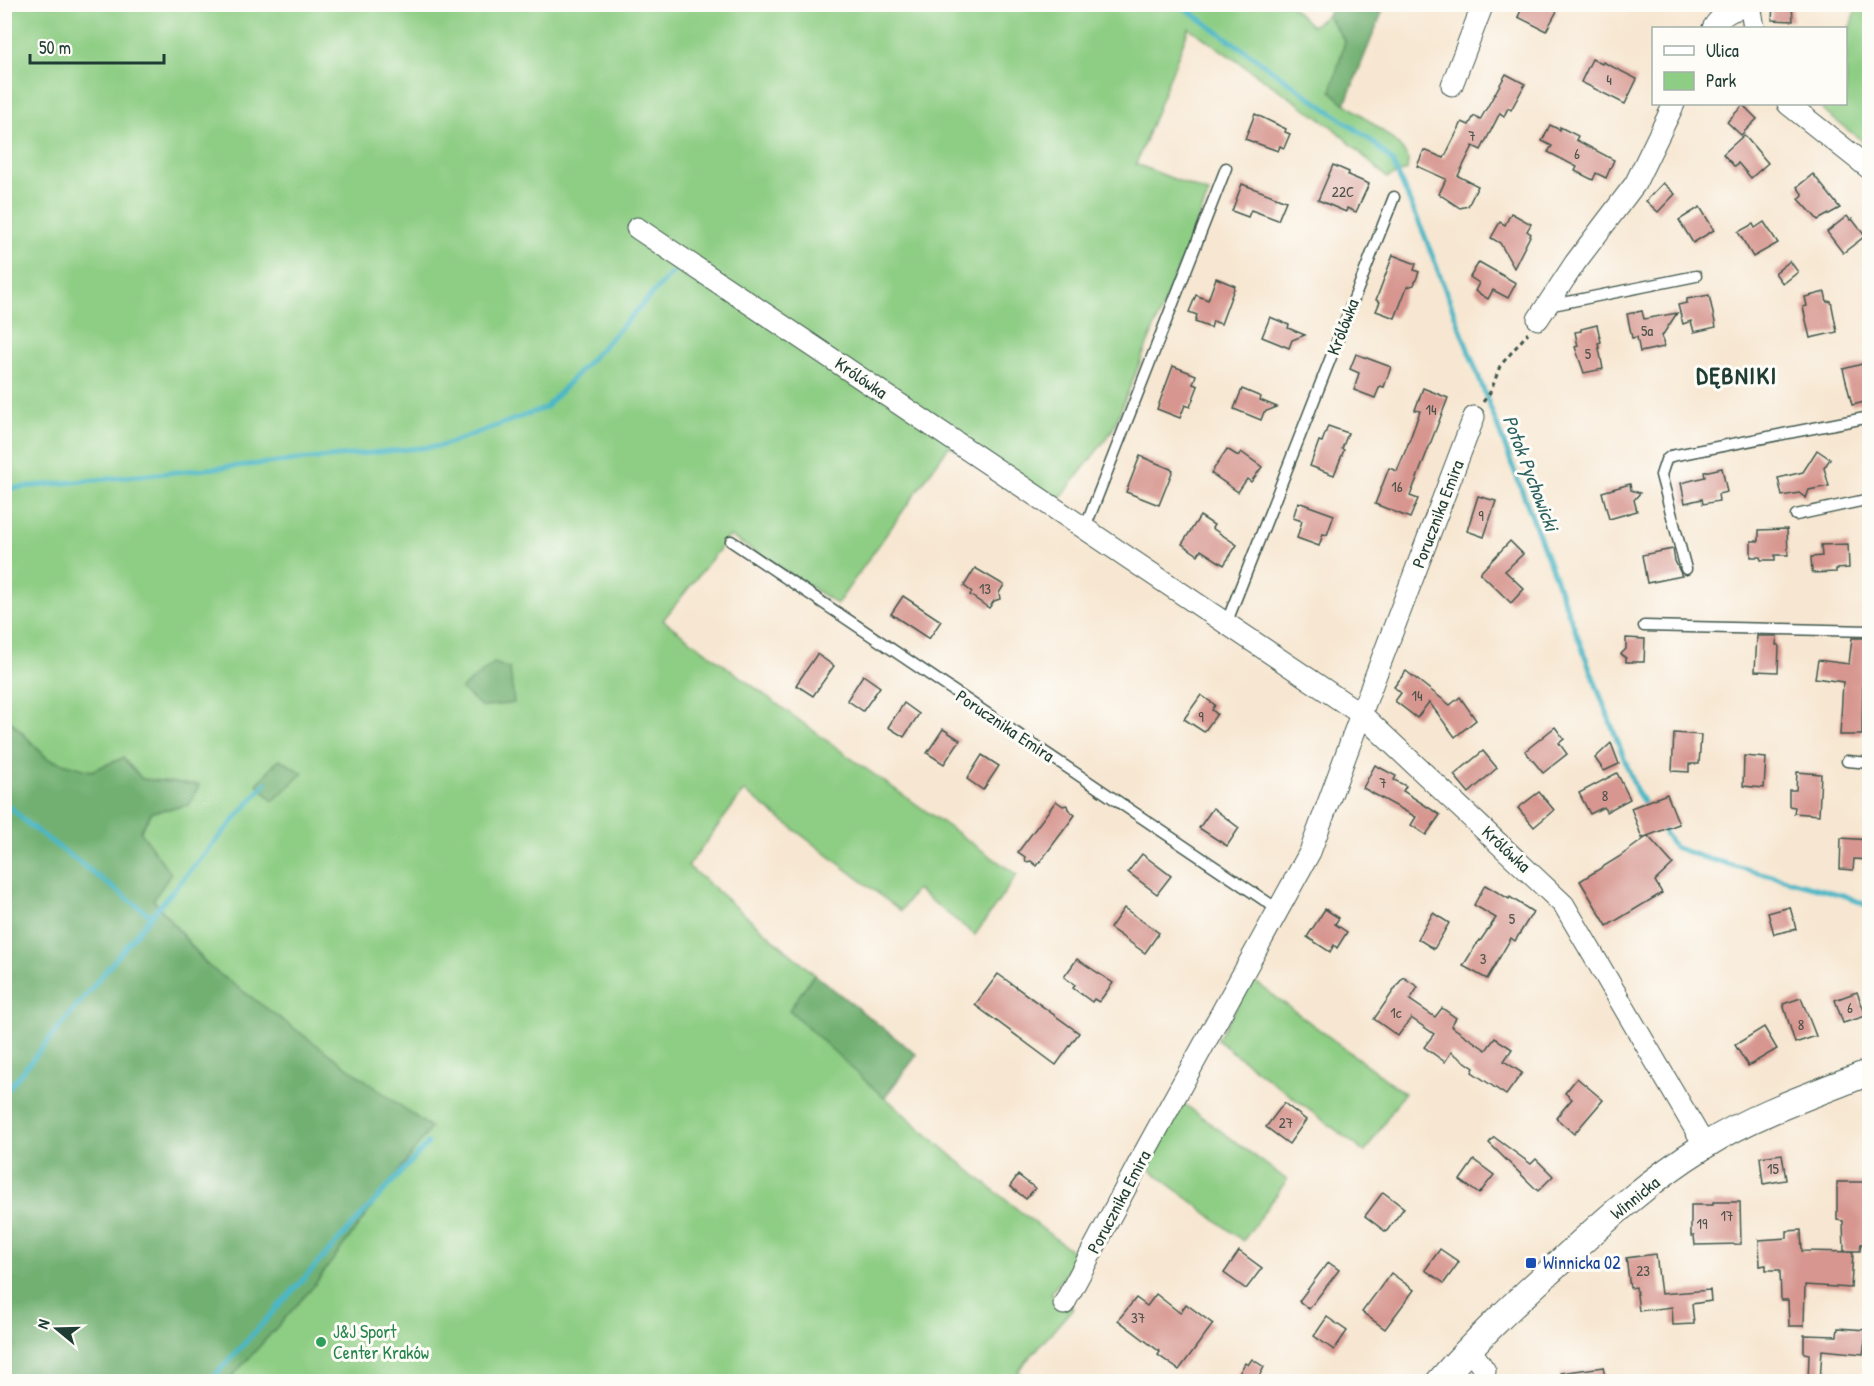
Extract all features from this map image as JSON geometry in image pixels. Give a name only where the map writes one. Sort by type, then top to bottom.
[{"type":"street","points":[[1452,85],[1483,4]]},
{"type":"street","points":[[1714,27],[1727,12],[1750,5],[1754,27]]},
{"type":"street","points":[[1543,313],[1575,263],[1635,184],[1674,105]]},
{"type":"street","points":[[1789,105],[1869,169]]},
{"type":"street","name":"Królówka","points":[[637,228],[1361,714],[1564,905],[1705,1146]]},
{"type":"street","name":"Porucznika Emira","points":[[1064,1304],[1174,1098],[1310,852],[1478,410]]},
{"type":"street","name":"Winnicka","points":[[1439,1382],[1520,1299],[1582,1241],[1673,1167],[1750,1121],[1869,1072]]},
{"type":"street","points":[[1470,1349],[1485,1371],[1483,1382]]},
{"type":"lane","points":[[1085,528],[1226,168]]},
{"type":"lane","name":"Królówka","points":[[1226,624],[1394,197]]},
{"type":"lane","points":[[1543,313],[1696,276]]},
{"type":"lane","points":[[1686,569],[1661,475],[1666,460],[1671,456],[1869,417]]},
{"type":"lane","points":[[1796,515],[1869,500]]},
{"type":"lane","name":"Porucznika Emira","points":[[731,541],[1279,910]]},
{"type":"lane","points":[[1644,626],[1869,631]]},
{"type":"lane","points":[[1847,761],[1869,763]]},
{"type":"path","points":[[1478,410],[1490,393],[1500,366],[1543,313]]},
{"type":"green space","points":[[1289,4],[1312,26],[1327,15],[1345,41],[1331,92],[1397,144],[1408,160],[1407,170],[1387,178],[1331,126],[1189,28],[1136,164],[1209,193],[1112,431],[1059,500],[949,446],[837,604],[730,536],[663,620],[852,759],[1017,875],[975,935],[916,889],[901,911],[744,791],[688,866],[814,974],[790,1010],[931,1138],[1079,1256],[1051,1293],[1073,1308],[1018,1371],[1030,1381],[228,1381],[312,1288],[207,964],[153,899],[171,874],[140,832],[152,812],[189,805],[199,785],[142,779],[123,758],[91,771],[48,759],[5,715],[4,5]]},
{"type":"green space","points":[[1336,4],[1385,5],[1345,104],[1331,91],[1345,41],[1327,15]]},
{"type":"green space","points":[[1857,5],[1869,5],[1869,146],[1822,110],[1824,105],[1847,105],[1847,37]]},
{"type":"green space","points":[[494,663],[510,669],[514,703],[482,707],[461,689]]},
{"type":"green space","points":[[4,715],[48,759],[91,771],[123,758],[142,779],[199,785],[189,805],[152,812],[140,831],[171,874],[153,900],[207,965],[431,1128],[312,1288],[228,1381],[5,1381]]},
{"type":"green space","points":[[279,759],[303,773],[273,801],[257,784]]},
{"type":"green space","points":[[814,974],[917,1055],[884,1098],[789,1010]]},
{"type":"green space","points":[[1253,980],[1404,1093],[1365,1152],[1217,1040]]},
{"type":"green space","points":[[1183,1103],[1287,1180],[1243,1241],[1147,1167]]},
{"type":"building","points":[[1524,4],[1544,4],[1557,11],[1546,31],[1518,17]]},
{"type":"building","points":[[1773,4],[1792,4],[1793,21],[1772,20]]},
{"type":"building","points":[[1592,59],[1637,79],[1625,104],[1581,82]]},
{"type":"building","points":[[1506,74],[1525,84],[1511,110],[1508,108],[1504,116],[1500,113],[1481,150],[1473,146],[1458,176],[1478,186],[1468,206],[1460,208],[1439,194],[1446,179],[1417,166],[1424,150],[1444,158],[1462,122],[1469,125],[1474,116],[1480,120]]},
{"type":"building","points":[[1743,105],[1757,119],[1741,135],[1727,122]]},
{"type":"building","points":[[1255,114],[1286,129],[1285,132],[1290,134],[1284,148],[1280,146],[1278,151],[1245,139]]},
{"type":"building","points":[[1550,125],[1578,136],[1576,140],[1614,160],[1606,178],[1596,173],[1593,180],[1575,171],[1577,167],[1548,152],[1552,146],[1542,141]]},
{"type":"building","points":[[1744,135],[1768,163],[1751,178],[1738,163],[1735,167],[1723,154]]},
{"type":"building","points":[[1333,165],[1349,172],[1348,175],[1369,184],[1356,212],[1347,208],[1346,212],[1318,200]]},
{"type":"building","points":[[1813,174],[1840,208],[1818,220],[1799,199],[1803,195],[1797,187]]},
{"type":"building","points":[[1663,183],[1675,194],[1658,212],[1646,201]]},
{"type":"building","points":[[1242,184],[1286,201],[1278,220],[1251,210],[1248,217],[1232,211]]},
{"type":"building","points":[[1700,207],[1714,230],[1693,243],[1679,220]]},
{"type":"building","points":[[1511,213],[1531,224],[1527,231],[1531,234],[1514,268],[1500,243],[1491,238],[1500,222],[1505,225]]},
{"type":"building","points":[[1847,216],[1865,236],[1843,253],[1827,232]]},
{"type":"building","points":[[1764,222],[1778,243],[1753,257],[1738,232],[1753,224],[1755,228]]},
{"type":"building","points":[[1393,255],[1416,264],[1414,270],[1419,272],[1414,285],[1407,287],[1395,318],[1376,311],[1380,302],[1376,300]]},
{"type":"building","points":[[1790,261],[1798,272],[1783,284],[1775,273]]},
{"type":"building","points":[[1479,262],[1516,283],[1508,298],[1493,290],[1488,299],[1475,291],[1479,283],[1470,277]]},
{"type":"building","points":[[1216,278],[1235,286],[1221,324],[1213,321],[1211,328],[1195,322],[1197,315],[1189,312],[1196,295],[1208,300]]},
{"type":"building","points":[[1825,292],[1827,302],[1831,301],[1837,332],[1810,338],[1803,307],[1807,306],[1805,297]]},
{"type":"building","points":[[1709,295],[1716,327],[1694,332],[1691,321],[1683,324],[1678,305],[1687,303],[1687,299]]},
{"type":"building","points":[[1642,311],[1644,319],[1677,313],[1662,336],[1664,347],[1640,352],[1637,337],[1632,338],[1627,314]]},
{"type":"building","points":[[1270,317],[1305,335],[1292,340],[1289,348],[1262,337]]},
{"type":"building","points":[[1597,325],[1603,369],[1584,373],[1575,347],[1578,346],[1575,332]]},
{"type":"building","points":[[1356,354],[1391,367],[1384,387],[1380,386],[1375,398],[1354,390],[1359,373],[1350,369]]},
{"type":"building","points":[[1866,363],[1869,376],[1869,401],[1852,405],[1843,369]]},
{"type":"building","points":[[1173,366],[1196,375],[1193,384],[1198,386],[1190,407],[1185,405],[1180,418],[1157,409]]},
{"type":"building","points":[[1423,388],[1448,398],[1410,496],[1418,499],[1410,518],[1375,504],[1389,468],[1397,471],[1407,447],[1420,411],[1415,410]]},
{"type":"building","points":[[1242,389],[1277,407],[1264,412],[1261,420],[1234,409]]},
{"type":"building","points":[[1328,426],[1348,433],[1334,475],[1310,466],[1319,441],[1322,442]]},
{"type":"building","points":[[1227,449],[1238,456],[1241,452],[1262,467],[1251,482],[1247,479],[1238,492],[1211,473]]},
{"type":"building","points":[[1817,450],[1830,459],[1824,468],[1829,486],[1809,490],[1806,498],[1799,493],[1782,496],[1778,478],[1803,472]]},
{"type":"building","points":[[1140,456],[1173,470],[1159,505],[1126,492]]},
{"type":"building","points":[[1722,468],[1727,492],[1718,494],[1719,501],[1703,504],[1702,499],[1685,503],[1681,483],[1705,477],[1704,472]]},
{"type":"building","points":[[1630,484],[1631,490],[1640,493],[1634,500],[1637,511],[1609,519],[1602,492]]},
{"type":"building","points":[[1478,496],[1496,501],[1484,537],[1467,531]]},
{"type":"building","points":[[1298,502],[1334,515],[1327,535],[1323,534],[1319,546],[1297,538],[1302,521],[1293,518]]},
{"type":"building","points":[[1200,516],[1214,525],[1212,528],[1237,545],[1224,565],[1201,550],[1198,555],[1182,544]]},
{"type":"building","points":[[1787,529],[1788,555],[1775,555],[1775,560],[1751,557],[1751,541],[1759,541],[1759,530]]},
{"type":"building","points":[[1510,541],[1523,554],[1505,571],[1524,589],[1511,603],[1480,573]]},
{"type":"building","points":[[1848,544],[1849,568],[1836,569],[1836,572],[1812,573],[1811,557],[1822,556],[1821,545]]},
{"type":"building","points":[[1673,549],[1675,561],[1682,576],[1647,583],[1642,555]]},
{"type":"building","points":[[975,568],[1004,585],[999,593],[1000,599],[994,601],[989,608],[970,595],[972,592],[964,586]]},
{"type":"building","points":[[903,596],[941,621],[929,639],[891,614]]},
{"type":"building","points":[[1757,636],[1777,636],[1778,672],[1755,671]]},
{"type":"building","points":[[1626,638],[1645,639],[1644,662],[1626,662],[1626,658],[1621,654],[1626,649]]},
{"type":"building","points":[[1852,638],[1869,638],[1869,685],[1863,685],[1862,735],[1840,735],[1843,682],[1815,678],[1818,660],[1849,664]]},
{"type":"building","points":[[817,654],[834,666],[813,696],[796,685]]},
{"type":"building","points":[[1406,671],[1450,705],[1460,697],[1476,720],[1455,737],[1429,702],[1417,718],[1395,701],[1401,693],[1394,687]]},
{"type":"building","points":[[863,675],[880,687],[863,711],[847,700]]},
{"type":"building","points":[[1201,695],[1215,705],[1212,710],[1217,714],[1204,732],[1184,719]]},
{"type":"building","points":[[904,703],[919,714],[904,737],[888,727]]},
{"type":"building","points":[[1555,727],[1564,739],[1559,743],[1567,754],[1543,773],[1525,751]]},
{"type":"building","points":[[943,729],[960,740],[944,764],[927,753]]},
{"type":"building","points":[[1674,733],[1701,735],[1699,764],[1689,764],[1689,772],[1672,771]]},
{"type":"building","points":[[1611,743],[1619,764],[1604,771],[1595,758]]},
{"type":"building","points":[[1483,751],[1497,768],[1469,793],[1454,775]]},
{"type":"building","points":[[982,755],[999,766],[983,790],[967,779]]},
{"type":"building","points":[[1744,756],[1766,758],[1764,788],[1743,786]]},
{"type":"building","points":[[1375,765],[1396,776],[1394,780],[1406,786],[1403,791],[1440,815],[1426,835],[1411,825],[1416,817],[1363,788]]},
{"type":"building","points":[[1797,772],[1821,774],[1819,815],[1794,813],[1795,807],[1789,806],[1789,790],[1796,790]]},
{"type":"building","points":[[1617,773],[1630,799],[1606,812],[1604,807],[1590,814],[1579,793]]},
{"type":"building","points":[[1539,792],[1554,810],[1534,827],[1518,808]]},
{"type":"building","points":[[1667,794],[1679,824],[1642,838],[1631,808]]},
{"type":"building","points":[[1056,801],[1063,806],[1067,805],[1075,815],[1037,866],[1031,861],[1026,862],[1025,857],[1018,852]]},
{"type":"building","points":[[1213,808],[1239,828],[1227,846],[1199,828]]},
{"type":"building","points":[[1648,836],[1673,864],[1655,881],[1662,893],[1607,926],[1580,881]]},
{"type":"building","points":[[1841,838],[1869,840],[1869,860],[1854,859],[1853,870],[1840,869]]},
{"type":"building","points":[[1142,854],[1171,876],[1157,894],[1128,872]]},
{"type":"building","points":[[1485,885],[1533,912],[1515,941],[1511,938],[1487,979],[1463,966],[1496,918],[1474,905]]},
{"type":"building","points":[[1790,907],[1796,929],[1774,934],[1768,913]]},
{"type":"building","points":[[1124,908],[1159,933],[1145,953],[1110,928]]},
{"type":"building","points":[[1325,909],[1339,918],[1335,924],[1347,932],[1337,948],[1334,945],[1330,952],[1307,937]]},
{"type":"building","points":[[1433,913],[1449,923],[1434,949],[1418,939]]},
{"type":"building","points":[[1077,959],[1113,983],[1099,1002],[1094,999],[1092,1002],[1073,988],[1075,985],[1064,977]]},
{"type":"building","points":[[998,974],[1079,1033],[1056,1065],[975,1005]]},
{"type":"building","points":[[1403,977],[1418,987],[1410,1000],[1435,1017],[1442,1008],[1456,1018],[1451,1026],[1486,1050],[1495,1038],[1512,1049],[1504,1061],[1522,1073],[1506,1095],[1472,1072],[1474,1068],[1451,1052],[1445,1062],[1424,1047],[1434,1034],[1411,1018],[1398,1036],[1374,1019]]},
{"type":"building","points":[[1857,992],[1866,1016],[1843,1023],[1835,1000]]},
{"type":"building","points":[[1801,998],[1816,1036],[1795,1043],[1783,1004]]},
{"type":"building","points":[[1764,1027],[1777,1049],[1748,1066],[1735,1045]]},
{"type":"building","points":[[1577,1078],[1603,1100],[1574,1134],[1556,1118],[1572,1099],[1565,1093]]},
{"type":"building","points":[[1284,1103],[1306,1120],[1289,1144],[1266,1127]]},
{"type":"building","points":[[1494,1137],[1531,1164],[1536,1159],[1553,1176],[1538,1191],[1489,1143]]},
{"type":"building","points":[[1782,1154],[1786,1180],[1763,1184],[1760,1157]]},
{"type":"building","points":[[1474,1160],[1494,1175],[1479,1194],[1460,1180]]},
{"type":"building","points":[[1018,1175],[1035,1188],[1026,1199],[1010,1186]]},
{"type":"building","points":[[1837,1182],[1865,1182],[1866,1243],[1861,1244],[1860,1251],[1844,1251],[1843,1221],[1837,1220]]},
{"type":"building","points":[[1383,1192],[1404,1208],[1386,1232],[1365,1216]]},
{"type":"building","points":[[1713,1202],[1740,1202],[1741,1244],[1695,1245],[1694,1236],[1691,1236],[1691,1205],[1713,1205]]},
{"type":"building","points":[[1801,1230],[1802,1251],[1853,1252],[1851,1288],[1805,1285],[1804,1326],[1789,1326],[1788,1300],[1781,1300],[1780,1270],[1766,1270],[1766,1265],[1760,1266],[1759,1240],[1787,1238],[1787,1231]]},
{"type":"building","points":[[1440,1249],[1459,1262],[1444,1283],[1425,1270]]},
{"type":"building","points":[[1239,1251],[1262,1268],[1246,1289],[1224,1273]]},
{"type":"building","points":[[1656,1254],[1661,1294],[1710,1290],[1711,1301],[1692,1304],[1694,1324],[1673,1325],[1672,1307],[1639,1311],[1636,1287],[1630,1288],[1626,1258]]},
{"type":"building","points":[[1328,1262],[1339,1270],[1309,1309],[1299,1301]]},
{"type":"building","points":[[1391,1273],[1414,1290],[1385,1329],[1362,1312]]},
{"type":"building","points":[[1156,1294],[1180,1313],[1186,1304],[1213,1324],[1179,1370],[1158,1355],[1160,1352],[1118,1320],[1136,1298],[1147,1306]]},
{"type":"building","points":[[1327,1317],[1347,1331],[1334,1350],[1314,1336]]},
{"type":"building","points":[[1838,1328],[1867,1330],[1863,1354],[1822,1350],[1820,1382],[1808,1382],[1809,1354],[1804,1353],[1804,1335],[1837,1336]]},
{"type":"building","points":[[1252,1359],[1264,1367],[1256,1382],[1234,1382],[1245,1363],[1248,1365]]},
{"type":"building","points":[[1603,1367],[1606,1382],[1562,1382],[1561,1373]]},
{"type":"waterway","name":"Potok Pychowicki","points":[[1179,4],[1369,139],[1392,161],[1424,234],[1637,792],[1647,807]]},
{"type":"waterway","points":[[4,489],[441,446],[545,408],[673,272]]},
{"type":"waterway","points":[[4,1094],[151,916],[266,783]]},
{"type":"waterway","points":[[4,804],[6,803],[29,825],[151,916]]},
{"type":"waterway","name":"Potok Pychowicki","points":[[1659,824],[1674,847],[1702,857],[1846,896],[1870,907]]},
{"type":"waterway","points":[[209,1382],[428,1143]]},
{"type":"place","name":"Winnicka 02","points":[[1531,1263]]},
{"type":"place","name":"J&J Sport Center Kraków","points":[[321,1342]]},
{"type":"district","name":"DĘBNIKI","points":[[1737,376]]}]
